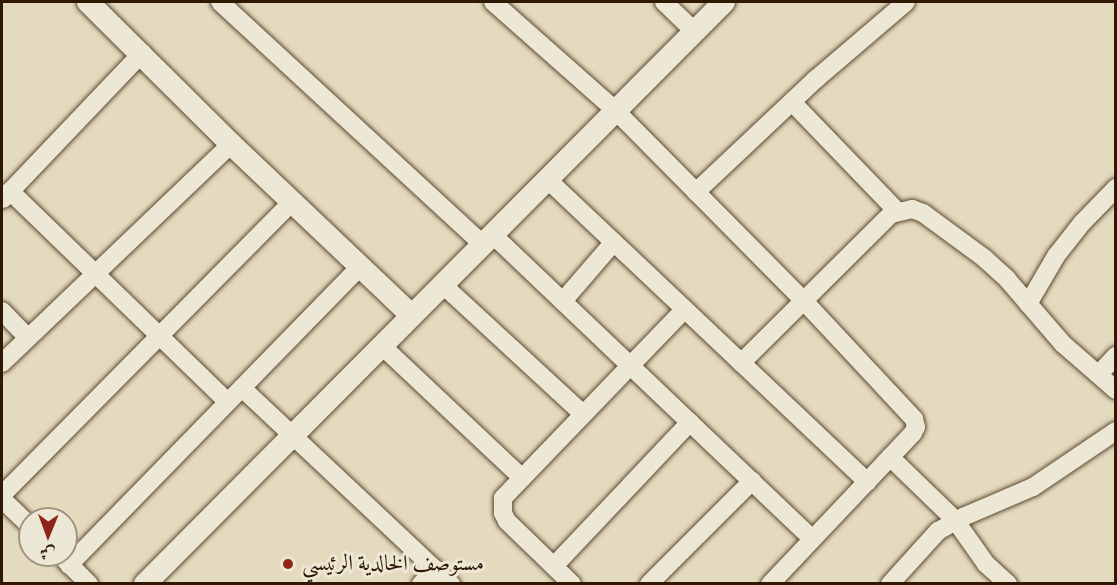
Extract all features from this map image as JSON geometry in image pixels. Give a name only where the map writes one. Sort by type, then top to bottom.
[{"type":"street","points":[[88,2],[142,53],[231,144],[411,315]]},
{"type":"street","points":[[222,2],[487,239],[563,301],[812,539]]},
{"type":"street","points":[[493,2],[615,110],[803,300],[914,419],[916,427],[913,433],[772,583]]},
{"type":"street","points":[[664,2],[694,31]]},
{"type":"street","points":[[147,583],[290,435],[724,2]]},
{"type":"street","points":[[696,192],[792,102],[906,2]]},
{"type":"street","points":[[142,53],[6,196],[95,273],[228,402]]},
{"type":"street","points":[[792,102],[897,211]]},
{"type":"street","points":[[2,363],[231,144]]},
{"type":"street","points":[[547,179],[867,482]]},
{"type":"street","points":[[1028,304],[1056,256],[1082,223],[1116,188]]},
{"type":"street","points":[[18,514],[2,497],[292,202]]},
{"type":"street","points":[[741,363],[803,300],[897,211],[912,209],[923,213],[984,258],[1071,352],[1100,374],[1116,390]]},
{"type":"street","points":[[563,301],[614,242]]},
{"type":"street","points":[[78,547],[228,402],[360,267]]},
{"type":"street","points":[[442,284],[583,414]]},
{"type":"street","points":[[572,584],[507,521],[502,513],[503,498],[685,309]]},
{"type":"street","points":[[2,311],[28,338]]},
{"type":"street","points":[[381,345],[522,477]]},
{"type":"street","points":[[1100,374],[1116,356]]},
{"type":"street","points":[[242,388],[452,584]]},
{"type":"street","points":[[554,566],[690,422]]},
{"type":"street","points":[[890,584],[938,531],[955,520],[1033,487],[1116,431]]},
{"type":"street","points":[[890,457],[955,520],[986,564],[1003,582]]},
{"type":"street","points":[[649,584],[752,481]]},
{"type":"street","points":[[71,567],[89,584]]},
{"type":"street","points":[[421,584],[436,569]]},
{"type":"place","name":"مستوصف الخالدية الرئيسي","points":[[288,564]]}]
